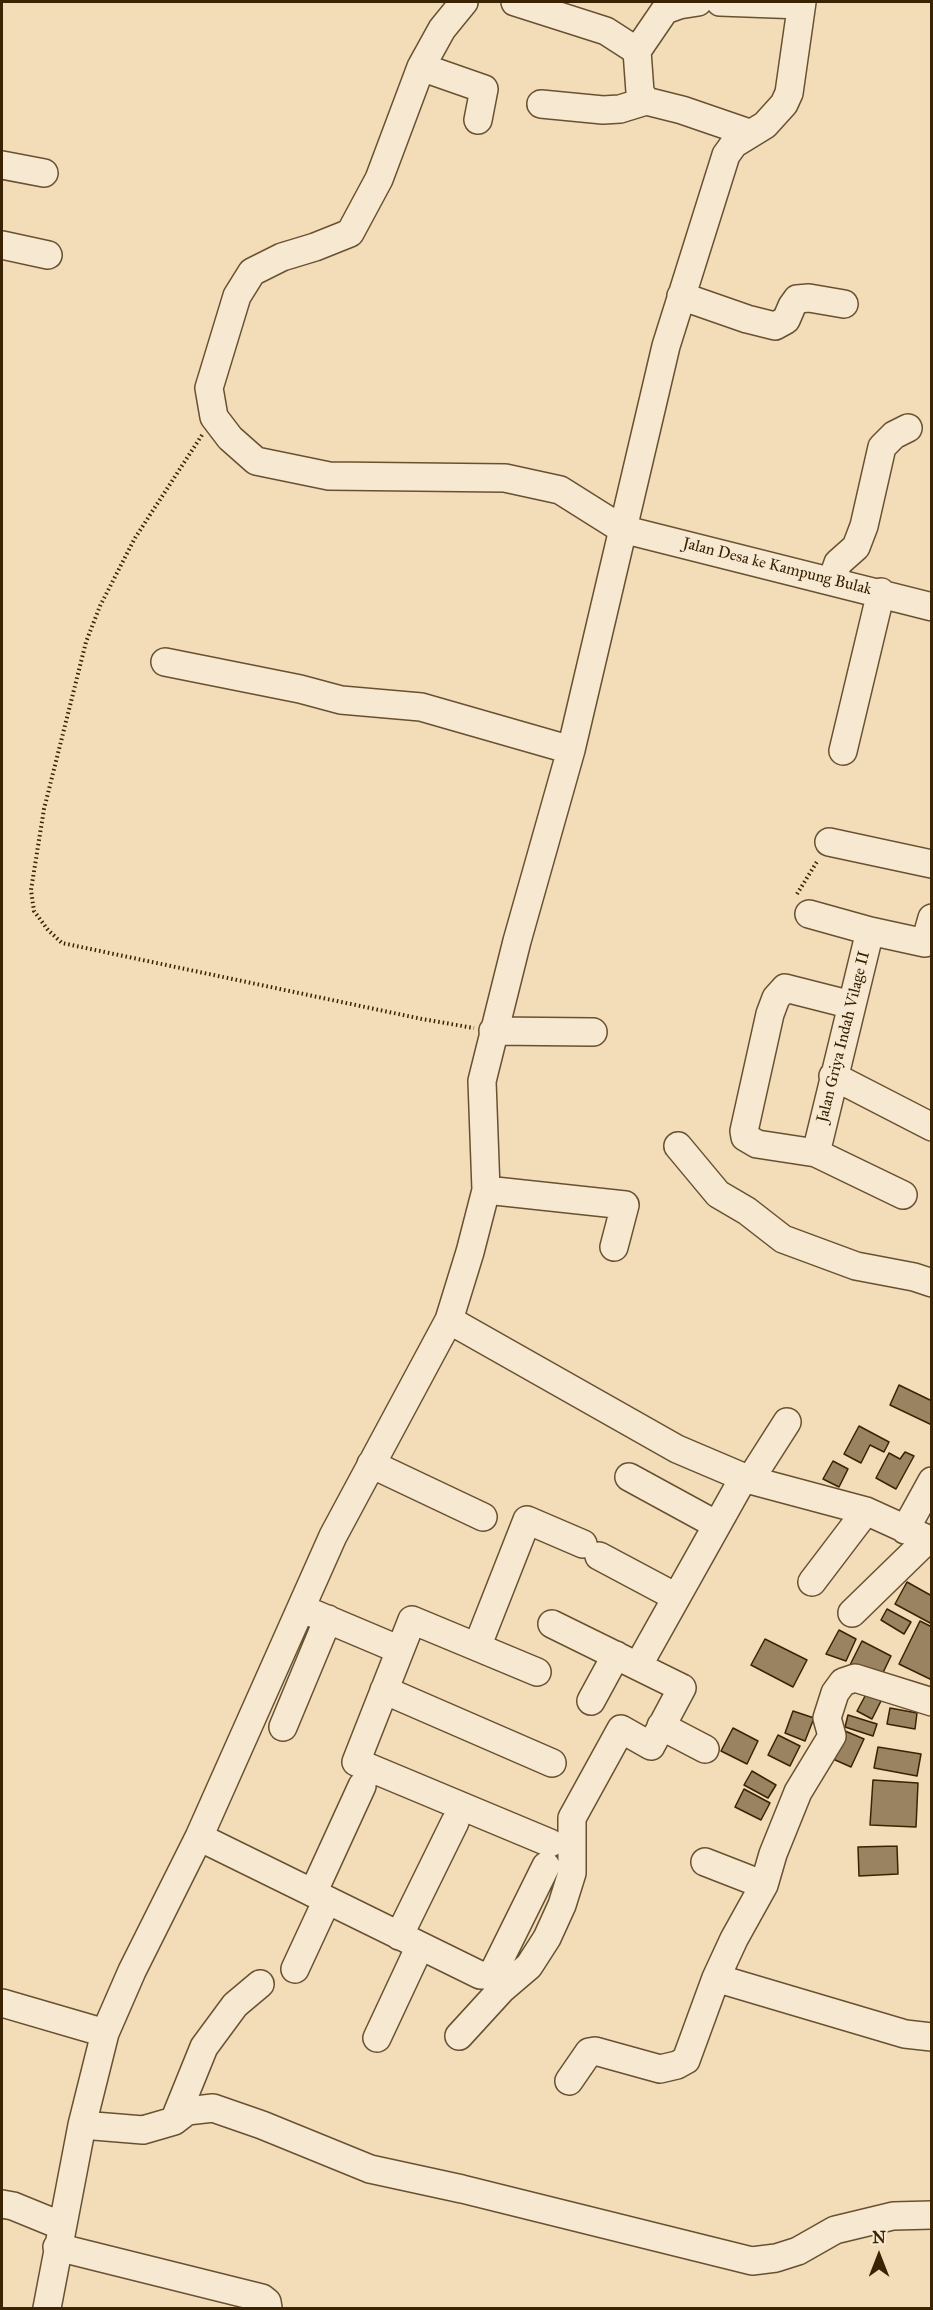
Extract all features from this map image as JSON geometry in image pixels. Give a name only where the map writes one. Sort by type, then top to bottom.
[{"type":"street","points":[[214,417],[208,388],[237,296],[252,272],[282,256],[315,247],[350,233],[379,179],[421,67],[442,29],[464,2]]},
{"type":"street","points":[[515,2],[606,31],[637,51]]},
{"type":"street","points":[[646,101],[640,92],[637,51],[665,10],[698,2]]},
{"type":"street","points":[[47,2308],[82,2125],[105,2033],[132,1971],[199,1837],[333,1536],[449,1320],[470,1252],[486,1190],[482,1081],[571,750],[666,346],[726,155],[734,144],[765,125],[784,104],[789,93],[802,3],[720,2]]},
{"type":"street","points":[[421,67],[484,89],[478,120]]},
{"type":"street","points":[[541,104],[603,110],[620,109],[646,101],[682,110],[749,133]]},
{"type":"street","points":[[2,165],[44,173]]},
{"type":"street","points":[[2,245],[48,255]]},
{"type":"street","points":[[681,296],[775,326],[786,320],[797,299],[809,298],[844,304]]},
{"type":"street","name":"Jalan Desa ke Kampung Bulak","points":[[214,417],[230,438],[256,460],[329,476],[505,478],[560,490],[622,529],[880,592],[932,607]]},
{"type":"street","points":[[832,580],[838,563],[856,547],[864,526],[882,447],[894,435],[908,428]]},
{"type":"street","points":[[843,751],[880,592]]},
{"type":"street","points":[[165,662],[290,687],[341,700],[421,707],[571,750]]},
{"type":"street","points":[[830,842],[932,864]]},
{"type":"street","points":[[809,914],[870,931]]},
{"type":"street","name":"Jalan Griya Indah Vilage II","points":[[816,1153],[870,931],[929,935]]},
{"type":"street","points":[[852,1005],[785,988],[776,998],[770,1014],[745,1122],[745,1137],[757,1144],[816,1153],[903,1195]]},
{"type":"street","points":[[494,1031],[592,1032]]},
{"type":"street","points":[[833,1076],[932,1127]]},
{"type":"street","points":[[678,1146],[718,1194],[747,1211],[783,1239],[832,1259],[932,1283]]},
{"type":"street","points":[[486,1190],[625,1205],[614,1247]]},
{"type":"street","points":[[449,1320],[677,1449],[747,1478],[866,1511],[921,1537]]},
{"type":"street","points":[[591,1701],[627,1661],[676,1597],[747,1478],[788,1422]]},
{"type":"street","points":[[371,1464],[483,1517]]},
{"type":"street","points":[[629,1476],[717,1525]]},
{"type":"street","points":[[852,1613],[921,1537],[932,1481]]},
{"type":"street","points":[[812,1582],[866,1511]]},
{"type":"street","points":[[477,1647],[527,1520],[591,1550],[676,1597]]},
{"type":"street","points":[[302,1608],[400,1650]]},
{"type":"street","points":[[283,1727],[327,1619]]},
{"type":"street","points":[[199,1837],[480,1975],[491,1974],[548,1854],[356,1762],[412,1620],[537,1672]]},
{"type":"street","points":[[459,2036],[502,1989],[529,1966],[547,1938],[562,1905],[572,1873],[572,1818],[621,1729],[651,1746],[682,1688],[552,1623]]},
{"type":"street","points":[[570,2081],[589,2052],[595,2051],[660,2069],[686,2060],[716,1978],[734,1939],[764,1885],[773,1854],[798,1792],[832,1736],[827,1718],[828,1712],[834,1693],[843,1682],[855,1678],[932,1702]]},
{"type":"street","points":[[384,1690],[552,1763]]},
{"type":"street","points":[[661,1726],[705,1749]]},
{"type":"street","points":[[295,1969],[362,1786]]},
{"type":"street","points":[[377,2038],[410,1941],[455,1822]]},
{"type":"street","points":[[705,1862],[764,1885]]},
{"type":"street","points":[[716,1978],[905,2034],[932,2037]]},
{"type":"street","points":[[174,2121],[204,2047],[235,2005],[260,1984]]},
{"type":"street","points":[[2,2003],[105,2033]]},
{"type":"street","points":[[82,2125],[143,2130],[174,2121],[187,2111],[213,2108],[223,2110],[370,2169],[752,2261],[776,2258],[798,2251],[834,2230],[892,2216],[932,2215]]},
{"type":"street","points":[[2,2204],[13,2206],[59,2237],[262,2298],[267,2302],[268,2308]]},
{"type":"path","points":[[214,417],[135,538],[100,606],[86,642],[44,809],[31,891],[34,911],[48,930],[62,943],[422,1019],[494,1031]]},
{"type":"path","points":[[809,914],[790,905],[830,842]]},
{"type":"building","points":[[899,1385],[932,1401],[932,1425],[890,1405]]},
{"type":"building","points":[[859,1426],[889,1442],[884,1452],[870,1445],[861,1463],[844,1454]]},
{"type":"building","points":[[905,1452],[914,1456],[896,1489],[876,1478],[889,1453],[900,1459]]},
{"type":"building","points":[[833,1461],[848,1469],[839,1487],[823,1479]]},
{"type":"building","points":[[907,1582],[932,1596],[932,1624],[895,1604]]},
{"type":"building","points":[[887,1609],[911,1622],[904,1634],[881,1620]]},
{"type":"building","points":[[920,1621],[932,1627],[932,1680],[899,1664]]},
{"type":"building","points":[[839,1630],[856,1639],[846,1661],[826,1654]]},
{"type":"building","points":[[765,1639],[807,1660],[793,1687],[751,1665]]},
{"type":"building","points":[[862,1641],[891,1656],[879,1681],[849,1667]]},
{"type":"building","points":[[871,1685],[885,1693],[872,1719],[857,1711]]},
{"type":"building","points":[[890,1708],[917,1713],[915,1729],[887,1724]]},
{"type":"building","points":[[793,1711],[814,1718],[805,1741],[785,1733]]},
{"type":"building","points":[[848,1715],[877,1724],[873,1736],[845,1727]]},
{"type":"building","points":[[733,1728],[758,1741],[747,1764],[721,1751]]},
{"type":"building","points":[[845,1731],[864,1739],[851,1767],[833,1759]]},
{"type":"building","points":[[778,1735],[800,1746],[790,1766],[768,1755]]},
{"type":"building","points":[[878,1747],[921,1754],[917,1776],[874,1768]]},
{"type":"building","points":[[752,1771],[776,1785],[768,1798],[744,1785]]},
{"type":"building","points":[[873,1780],[918,1783],[916,1827],[870,1825]]},
{"type":"building","points":[[744,1789],[770,1803],[761,1820],[735,1807]]},
{"type":"building","points":[[897,1846],[898,1874],[859,1876],[858,1847]]}]
